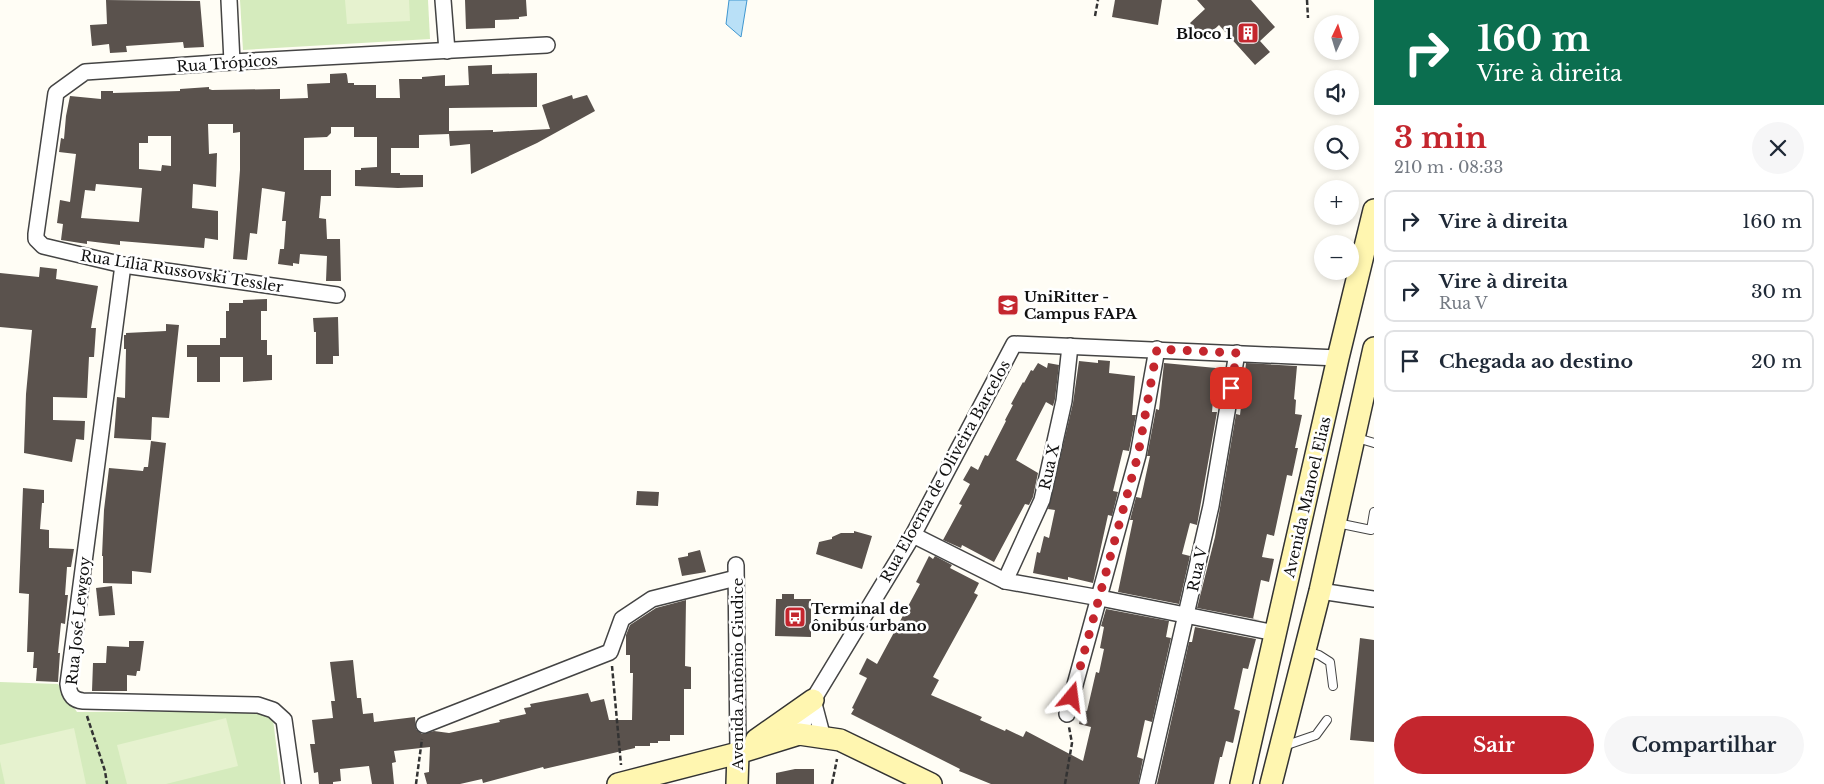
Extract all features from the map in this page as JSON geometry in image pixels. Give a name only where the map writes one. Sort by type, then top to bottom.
[{"type":"main road","name":"Avenida Manoel Elias","points":[[1241,784],[1338,358],[1374,210]]},
{"type":"main road","points":[[1271,784],[1320,591],[1354,433],[1370,379],[1374,348]]},
{"type":"main road","points":[[1325,421],[1354,433]]},
{"type":"main road","points":[[1317,453],[1348,460]]},
{"type":"main road","points":[[738,753],[812,700]]},
{"type":"main road","points":[[621,784],[738,753],[799,734],[832,739],[931,784]]},
{"type":"main road","name":"Avenida Antônio Giudice","points":[[737,784],[738,753]]},
{"type":"street","points":[[229,0],[232,62]]},
{"type":"street","points":[[443,0],[447,51]]},
{"type":"street","name":"Rua Trópicos","points":[[36,234],[56,93],[86,72],[547,45]]},
{"type":"street","name":"Rua Lília Russovski Tessler","points":[[36,234],[36,240],[39,244],[47,248],[124,265],[337,295]]},
{"type":"street","name":"Rua José Lewgoy","points":[[124,265],[68,684],[72,697],[83,701],[258,705],[273,710],[284,720],[293,784]]},
{"type":"street","name":"Rua Eloema de Oliveira Barcelos","points":[[799,734],[812,700],[913,535],[1014,344],[1070,346]]},
{"type":"street","points":[[1070,346],[1338,358]]},
{"type":"street","name":"Rua X","points":[[1005,582],[1042,500],[1064,401],[1070,346]]},
{"type":"street","points":[[1067,714],[1102,598],[1138,455],[1157,349]]},
{"type":"street","name":"Rua V","points":[[1146,784],[1187,616],[1211,506],[1237,353]]},
{"type":"street","points":[[913,535],[1005,582],[1102,598],[1275,633]]},
{"type":"street","name":"Avenida Antônio Giudice","points":[[610,652],[622,619],[652,599],[736,572],[738,753]]},
{"type":"street","points":[[1320,591],[1374,599]]},
{"type":"street","points":[[424,725],[610,652]]},
{"type":"street","points":[[812,700],[832,739]]},
{"type":"lane","points":[[1354,433],[1374,443]]},
{"type":"lane","points":[[1335,523],[1371,530],[1374,512]]},
{"type":"lane","points":[[1305,651],[1330,662],[1333,686]]},
{"type":"lane","points":[[1280,748],[1316,735],[1327,720]]},
{"type":"path","points":[[1095,16],[1098,0]]},
{"type":"path","points":[[1307,0],[1308,18]]},
{"type":"path","points":[[610,652],[621,784]]},
{"type":"path","points":[[83,701],[105,771],[107,784]]},
{"type":"path","points":[[1065,784],[1072,743],[1067,714]]},
{"type":"path","points":[[416,784],[424,725]]},
{"type":"path","points":[[832,739],[832,784]]},
{"type":"green space","points":[[240,0],[428,0],[430,39],[243,50]]},
{"type":"green space","points":[[345,0],[409,0],[410,21],[347,24]]},
{"type":"green space","points":[[0,682],[58,684],[77,712],[272,711],[281,784],[0,784]]},
{"type":"green space","points":[[226,718],[238,766],[166,784],[127,784],[117,745]]},
{"type":"green space","points":[[74,728],[86,784],[5,784],[0,761],[0,745]]},
{"type":"water","points":[[729,0],[747,0],[741,37],[726,24]]},
{"type":"building","points":[[106,0],[200,1],[204,47],[184,48],[183,42],[126,46],[127,52],[110,53],[109,44],[92,46],[90,25],[107,24]]},
{"type":"building","points":[[465,0],[526,0],[527,16],[519,17],[519,19],[495,20],[495,28],[466,29]]},
{"type":"building","points":[[1115,0],[1162,0],[1158,25],[1112,17]]},
{"type":"building","name":"Bloco 1","points":[[1197,0],[1251,0],[1275,27],[1260,41],[1270,52],[1255,65],[1219,25],[1204,39],[1190,23],[1205,9]]},
{"type":"building","points":[[492,65],[492,74],[537,73],[537,107],[449,108],[449,131],[493,130],[493,132],[550,129],[542,105],[572,95],[573,99],[587,95],[595,111],[537,143],[471,174],[470,144],[450,146],[449,134],[419,135],[419,148],[391,148],[391,173],[423,175],[423,187],[355,186],[355,170],[377,167],[377,137],[354,137],[354,127],[331,127],[331,133],[327,137],[304,138],[304,170],[331,170],[331,196],[321,196],[319,218],[326,219],[327,239],[340,239],[341,281],[326,281],[327,256],[300,254],[299,264],[293,263],[293,266],[278,264],[280,249],[284,249],[286,221],[282,221],[285,192],[262,188],[257,234],[250,233],[247,260],[233,259],[240,170],[240,132],[233,133],[233,124],[208,124],[209,154],[217,153],[216,187],[193,184],[192,208],[218,211],[218,240],[205,238],[204,248],[120,241],[120,245],[87,241],[87,244],[61,240],[63,224],[57,223],[60,200],[70,202],[76,154],[59,152],[61,138],[64,139],[70,96],[101,99],[101,91],[113,91],[113,93],[180,91],[180,89],[209,87],[212,90],[280,89],[280,99],[308,98],[307,84],[330,83],[330,74],[346,73],[348,83],[354,83],[354,85],[376,85],[376,98],[400,98],[399,79],[422,79],[422,77],[445,75],[445,86],[469,85],[468,66]],"holes":[[[148,136],[171,136],[171,166],[162,165],[161,171],[139,169],[139,143],[148,143]],[[96,184],[142,188],[139,222],[81,218],[85,190],[95,191]]]},
{"type":"building","points":[[40,267],[57,269],[56,279],[98,286],[91,328],[96,328],[94,357],[89,357],[87,398],[53,397],[53,420],[85,421],[84,440],[76,439],[72,462],[24,453],[26,394],[32,330],[0,327],[0,273],[39,277]]},
{"type":"building","points":[[267,299],[267,311],[261,311],[261,340],[267,340],[267,355],[272,355],[272,380],[243,382],[243,357],[220,357],[220,382],[197,382],[197,357],[187,357],[187,345],[220,345],[220,338],[226,338],[226,311],[229,311],[229,303],[243,303],[243,300]]},
{"type":"building","points":[[338,317],[339,356],[333,356],[333,364],[316,364],[316,332],[314,332],[313,318]]},
{"type":"building","points":[[166,324],[179,325],[169,418],[152,417],[151,440],[114,438],[117,397],[125,398],[126,349],[124,349],[124,335],[126,333],[166,331]]},
{"type":"building","points":[[1098,360],[1110,361],[1109,373],[1135,376],[1132,415],[1136,415],[1129,451],[1123,450],[1113,491],[1118,492],[1112,516],[1108,515],[1093,583],[1068,577],[1068,580],[1033,573],[1037,552],[1040,553],[1044,536],[1049,538],[1055,510],[1048,509],[1073,403],[1079,361],[1098,363]]},
{"type":"building","points":[[1038,363],[1047,368],[1048,363],[1059,365],[1055,399],[1053,406],[1046,402],[1016,460],[1038,473],[1033,497],[1029,505],[1025,504],[994,562],[962,545],[961,548],[943,540],[962,505],[959,504],[970,484],[963,480],[971,466],[978,470],[985,455],[988,456],[1006,421],[1013,405],[1011,404],[1023,382]]},
{"type":"building","points":[[1164,363],[1216,368],[1212,412],[1217,412],[1197,525],[1190,523],[1182,554],[1190,556],[1179,604],[1118,592],[1133,520],[1130,520],[1136,497],[1141,498],[1150,456],[1147,456],[1156,409],[1159,410]]},
{"type":"building","points":[[1246,363],[1297,366],[1294,399],[1296,400],[1295,414],[1302,415],[1295,448],[1298,448],[1292,476],[1287,475],[1274,536],[1267,534],[1262,557],[1274,559],[1269,582],[1261,580],[1253,619],[1197,608],[1215,537],[1236,414],[1240,415]]},
{"type":"building","points":[[151,441],[166,443],[151,573],[132,571],[132,584],[103,583],[104,510],[109,468],[143,471],[144,467],[148,467]]},
{"type":"building","points":[[23,488],[44,490],[40,529],[49,530],[49,548],[74,549],[71,567],[67,567],[65,595],[68,595],[65,624],[61,623],[58,682],[36,681],[37,668],[33,668],[34,652],[27,652],[29,594],[19,593]]},
{"type":"building","points":[[637,491],[659,492],[658,506],[636,505]]},
{"type":"building","points":[[854,531],[872,536],[862,569],[816,554],[819,542],[832,539],[832,537],[841,533],[854,533]]},
{"type":"building","points":[[700,550],[706,572],[682,576],[678,558],[688,556],[688,553]]},
{"type":"building","points":[[929,556],[933,559],[935,556],[952,565],[950,568],[979,583],[974,593],[978,595],[933,677],[939,680],[931,695],[982,717],[980,720],[1005,731],[1006,729],[1023,737],[1026,731],[1083,761],[1091,727],[1079,724],[1082,710],[1087,711],[1096,672],[1099,673],[1104,649],[1100,648],[1104,627],[1101,626],[1106,609],[1169,621],[1166,637],[1171,638],[1152,722],[1145,720],[1137,757],[1143,759],[1138,784],[991,784],[959,771],[960,769],[851,714],[854,709],[852,708],[867,678],[859,674],[867,658],[877,664],[920,584],[916,582]]},
{"type":"building","points":[[112,586],[115,615],[99,616],[96,588]]},
{"type":"building","points":[[782,594],[794,594],[794,599],[811,599],[811,637],[775,636],[776,599],[782,599]]},
{"type":"building","points":[[686,600],[685,666],[691,667],[691,689],[684,689],[684,735],[670,735],[670,741],[650,743],[650,746],[635,746],[635,748],[544,769],[543,767],[483,783],[482,779],[460,784],[427,784],[424,773],[429,772],[430,747],[394,751],[396,762],[392,763],[394,784],[372,784],[369,766],[340,769],[341,781],[333,782],[333,784],[319,784],[318,772],[314,773],[310,744],[315,744],[312,720],[333,718],[331,701],[335,701],[330,662],[353,660],[357,698],[361,698],[363,714],[373,713],[374,722],[415,717],[416,729],[422,734],[434,731],[449,733],[500,722],[499,720],[526,714],[524,708],[531,707],[530,704],[588,693],[591,702],[604,699],[609,720],[632,720],[633,673],[630,673],[630,655],[626,655],[626,635],[630,625],[656,608]]},
{"type":"building","points":[[1195,627],[1256,639],[1248,669],[1243,668],[1234,709],[1240,711],[1233,743],[1226,741],[1214,784],[1157,784],[1189,642],[1192,642]]},
{"type":"building","points":[[1360,638],[1374,640],[1374,742],[1350,740]]},
{"type":"building","points":[[129,641],[144,641],[140,671],[137,671],[136,676],[127,675],[127,691],[92,691],[93,663],[106,663],[107,646],[129,647]]},
{"type":"building","points":[[795,769],[814,769],[814,784],[776,784],[776,773]]},
{"type":"place","name":"Bloco 1","points":[[1248,33]]},
{"type":"place","name":"UniRitter - Campus FAPA","points":[[1008,305]]},
{"type":"place","name":"Terminal de ônibus urbano","points":[[795,617]]},
{"type":"route","points":[[1072,697],[1138,455],[1157,349],[1237,353],[1231,388]]}]
